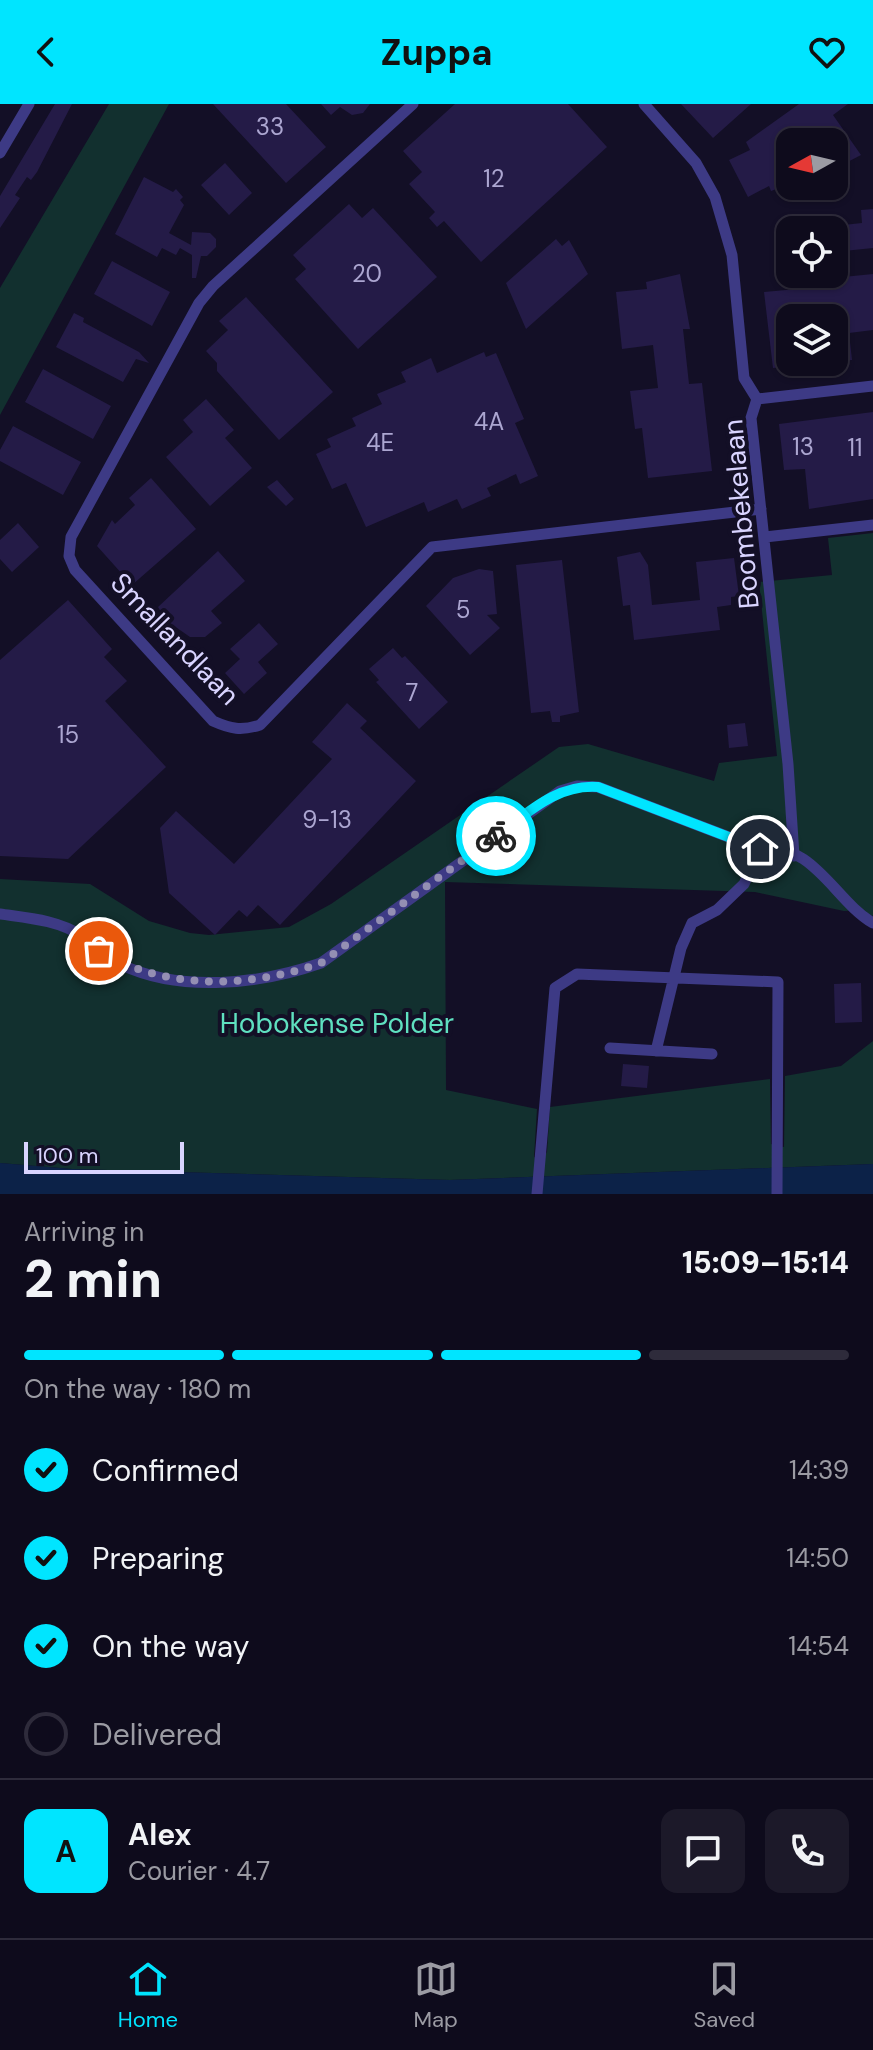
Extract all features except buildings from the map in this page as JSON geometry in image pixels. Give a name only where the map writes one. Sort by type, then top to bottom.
[{"type":"street","name":"Smallandlaan","points":[[413,104],[213,286],[199,303],[71,537],[69,556],[75,570],[213,721],[231,729],[246,729],[260,725],[432,547],[761,509]]},
{"type":"street","name":"Boombekelaan","points":[[644,104],[696,163],[715,197],[732,255],[744,378],[757,399],[751,418],[788,764],[794,856]]},
{"type":"street","points":[[0,153],[26,105]]},
{"type":"street","points":[[757,399],[873,386]]},
{"type":"street","points":[[765,537],[873,525]]},
{"type":"street","points":[[0,914],[64,926],[123,965],[172,978],[227,982],[292,973],[321,963],[560,791],[577,786],[598,787],[760,849],[772,847],[794,856],[818,868],[856,913],[873,923]]},
{"type":"street","points":[[656,1051],[681,948],[692,923],[717,910],[744,884],[760,849]]},
{"type":"street","points":[[537,1194],[555,988],[577,974],[675,975],[778,982],[777,1194]]},
{"type":"street","points":[[610,1048],[712,1054]]},
{"type":"green space","points":[[109,104],[169,104],[0,415],[0,288]]},
{"type":"green space","name":"Hobokense Polder","points":[[873,533],[873,916],[860,910],[844,911],[755,892],[445,882],[446,1090],[537,1109],[534,1157],[542,1160],[547,1152],[550,1107],[770,1079],[771,1144],[784,1147],[785,1076],[841,1066],[873,1041],[873,1164],[450,1180],[72,1169],[0,1163],[0,879],[90,884],[149,921],[190,933],[209,935],[289,927],[331,904],[559,747],[588,744],[714,781],[719,763],[777,756],[759,582],[832,575],[828,538]]},
{"type":"water","points":[[0,1163],[72,1169],[450,1180],[873,1164],[873,1194],[0,1194]]},
{"type":"way so far","points":[[99,951],[123,965],[172,978],[227,982],[292,973],[321,963],[496,836]]},
{"type":"route","points":[[496,836],[560,791],[577,786],[598,787],[760,849]]}]
